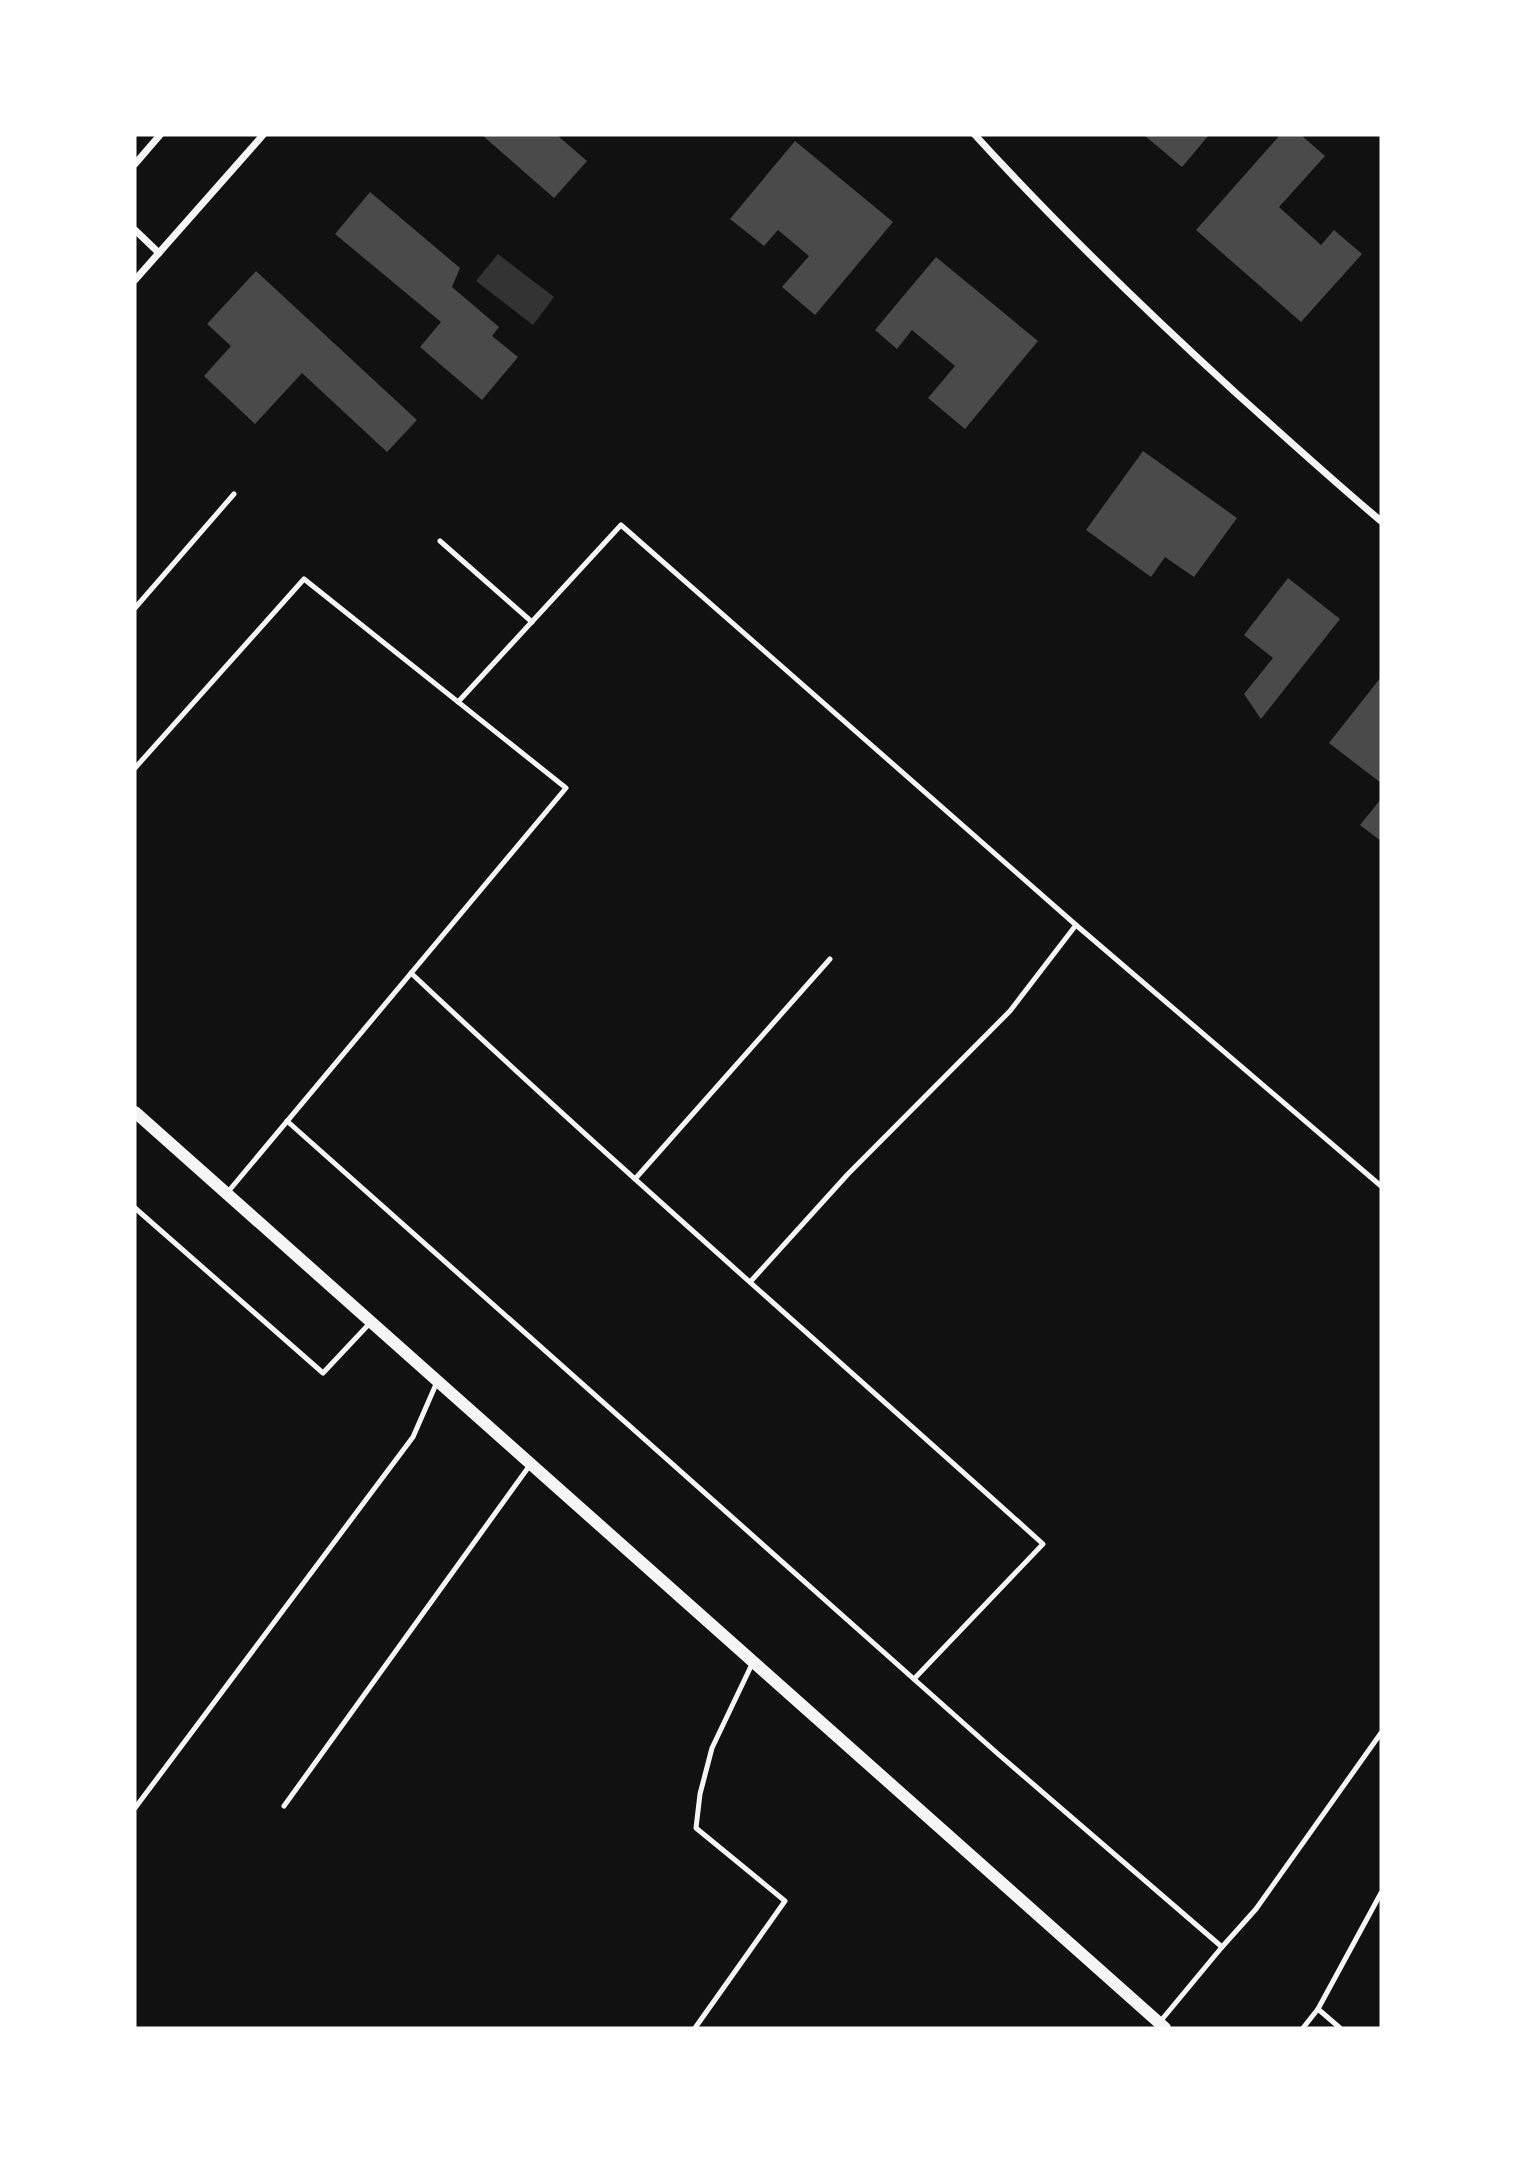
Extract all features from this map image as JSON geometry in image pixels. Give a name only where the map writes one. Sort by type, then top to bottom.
[{"type":"street","points":[[135,164],[160,135]]},
{"type":"street","points":[[135,280],[263,135]]},
{"type":"street","points":[[975,135],[1040,207],[1189,350],[1344,491],[1381,521]]},
{"type":"street","points":[[135,230],[159,253]]},
{"type":"street","points":[[135,1112],[1162,2026]]},
{"type":"lane","points":[[135,608],[234,494]]},
{"type":"lane","points":[[458,702],[621,525],[1076,925],[1381,1186]]},
{"type":"lane","points":[[440,541],[532,622]]},
{"type":"lane","points":[[135,768],[304,579],[566,788],[226,1194]]},
{"type":"lane","points":[[751,1281],[848,1174],[1010,1011],[1076,925]]},
{"type":"lane","points":[[635,1179],[830,959]]},
{"type":"lane","points":[[411,973],[554,1108],[1043,1544],[914,1679]]},
{"type":"lane","points":[[287,1121],[914,1679],[1222,1947]]},
{"type":"lane","points":[[135,1208],[323,1373],[370,1323]]},
{"type":"lane","points":[[135,1808],[413,1437],[437,1382]]},
{"type":"lane","points":[[284,1806],[530,1465]]},
{"type":"lane","points":[[695,2028],[785,1901],[696,1828],[700,1794],[712,1748],[753,1662]]},
{"type":"lane","points":[[1162,2026],[1222,1947],[1256,1909],[1381,1733]]},
{"type":"lane","points":[[1303,2028],[1318,2009],[1381,1893]]},
{"type":"lane","points":[[1318,2009],[1340,2028]]},
{"type":"shaded area","points":[[498,254],[554,297],[533,325],[476,281]]},
{"type":"building","points":[[482,135],[557,135],[587,161],[554,198]]},
{"type":"building","points":[[1144,135],[1209,135],[1182,167]]},
{"type":"building","points":[[1280,135],[1301,135],[1325,156],[1279,207],[1321,245],[1334,230],[1362,254],[1301,322],[1196,230]]},
{"type":"building","points":[[795,141],[893,222],[815,315],[782,287],[809,256],[778,230],[764,246],[730,219]]},
{"type":"building","points":[[370,192],[460,268],[452,287],[499,327],[492,336],[518,357],[482,400],[420,347],[441,322],[335,234]]},
{"type":"building","points":[[936,257],[1038,341],[965,429],[928,398],[955,366],[912,330],[897,349],[875,330]]},
{"type":"building","points":[[256,271],[417,420],[387,452],[302,373],[255,424],[204,376],[231,346],[207,324]]},
{"type":"building","points":[[1143,451],[1237,518],[1194,577],[1165,557],[1151,577],[1086,530]]},
{"type":"building","points":[[1288,578],[1340,619],[1261,719],[1244,694],[1273,658],[1244,635]]},
{"type":"building","points":[[1381,677],[1381,783],[1329,743]]},
{"type":"building","points":[[1381,799],[1381,841],[1360,825]]}]
